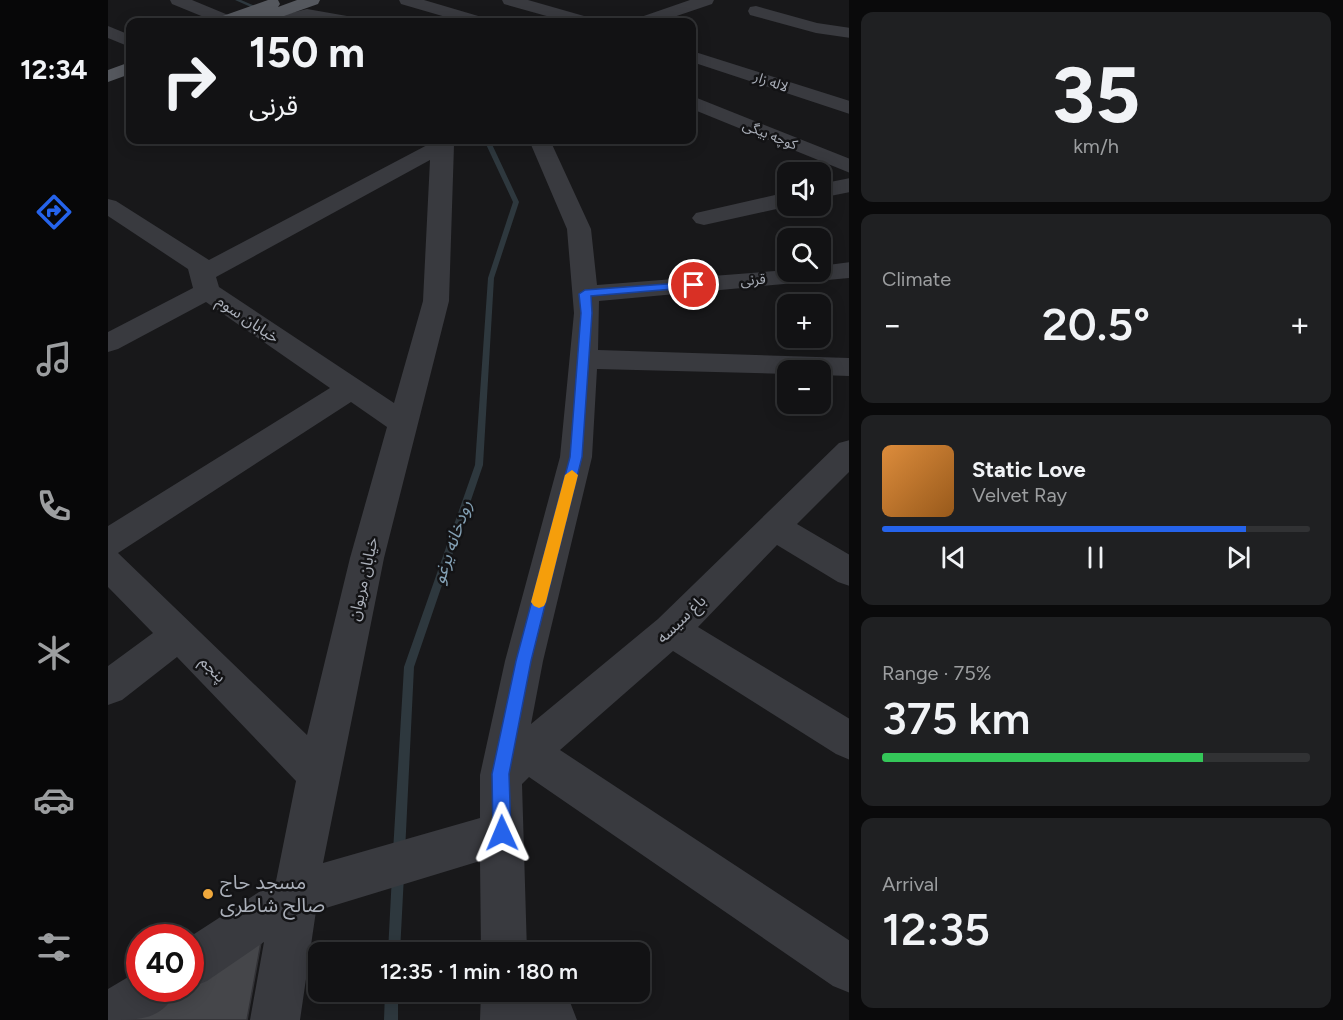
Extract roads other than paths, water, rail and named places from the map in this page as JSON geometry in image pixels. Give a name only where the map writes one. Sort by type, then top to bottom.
[{"type":"main road","points":[[242,18],[289,7]]},
{"type":"main road","points":[[263,18],[289,7]]},
{"type":"main road","points":[[108,64],[126,57]]},
{"type":"main road","points":[[108,76],[126,69]]},
{"type":"street","points":[[178,0],[216,18]]},
{"type":"street","points":[[407,0],[466,18]]},
{"type":"street","points":[[510,0],[571,18]]},
{"type":"street","points":[[655,18],[706,0]]},
{"type":"street","points":[[289,7],[330,18]]},
{"type":"street","points":[[756,11],[816,28],[849,33]]},
{"type":"street","points":[[108,30],[126,40]]},
{"type":"street","name":"لاله زار","points":[[696,57],[849,108]]},
{"type":"street","name":"کوچه بیگی","points":[[696,104],[849,167]]},
{"type":"street","points":[[108,343],[440,144]]},
{"type":"street","name":"خیابان مریوان","points":[[275,1020],[318,774],[367,558],[436,301],[443,144]]},
{"type":"street","points":[[504,942],[502,833],[514,763],[524,661],[576,457],[587,313],[579,229],[542,144]]},
{"type":"street","points":[[831,189],[849,185]]},
{"type":"street","points":[[704,218],[777,201]]},
{"type":"street","name":"خیابان سوم","points":[[108,206],[200,265],[205,283],[403,423]]},
{"type":"street","name":"قرنی","points":[[585,294],[849,270]]},
{"type":"street","points":[[583,359],[849,367]]},
{"type":"street","points":[[108,543],[351,388]]},
{"type":"street","name":"باغ سیسه","points":[[514,763],[671,630],[849,452]]},
{"type":"street","points":[[774,527],[849,572]]},
{"type":"street","name":"پنجم","points":[[108,564],[318,774]]},
{"type":"street","points":[[671,630],[849,741]]},
{"type":"street","points":[[108,688],[179,634]]},
{"type":"street","points":[[514,763],[849,969]]},
{"type":"street","points":[[204,955],[296,894],[502,833]]},
{"type":"street","points":[[108,1018],[133,1002]]},
{"type":"street","points":[[505,1002],[505,1020]]},
{"type":"street","points":[[528,1002],[552,1020]]},
{"type":"waterway","name":"رودخانه یرغو","points":[[237,0],[262,10]]},
{"type":"waterway","name":"رودخانه یرغو","points":[[399,852],[409,667],[479,465],[491,278],[516,202],[489,144]]},
{"type":"waterway","name":"رودخانه یرغو","points":[[395,942],[398,875]]},
{"type":"waterway","name":"رودخانه یرغو","points":[[391,1020],[392,1002]]},
{"type":"place","name":"مسجد حاج صالح شاطری","points":[[208,894]]}]
